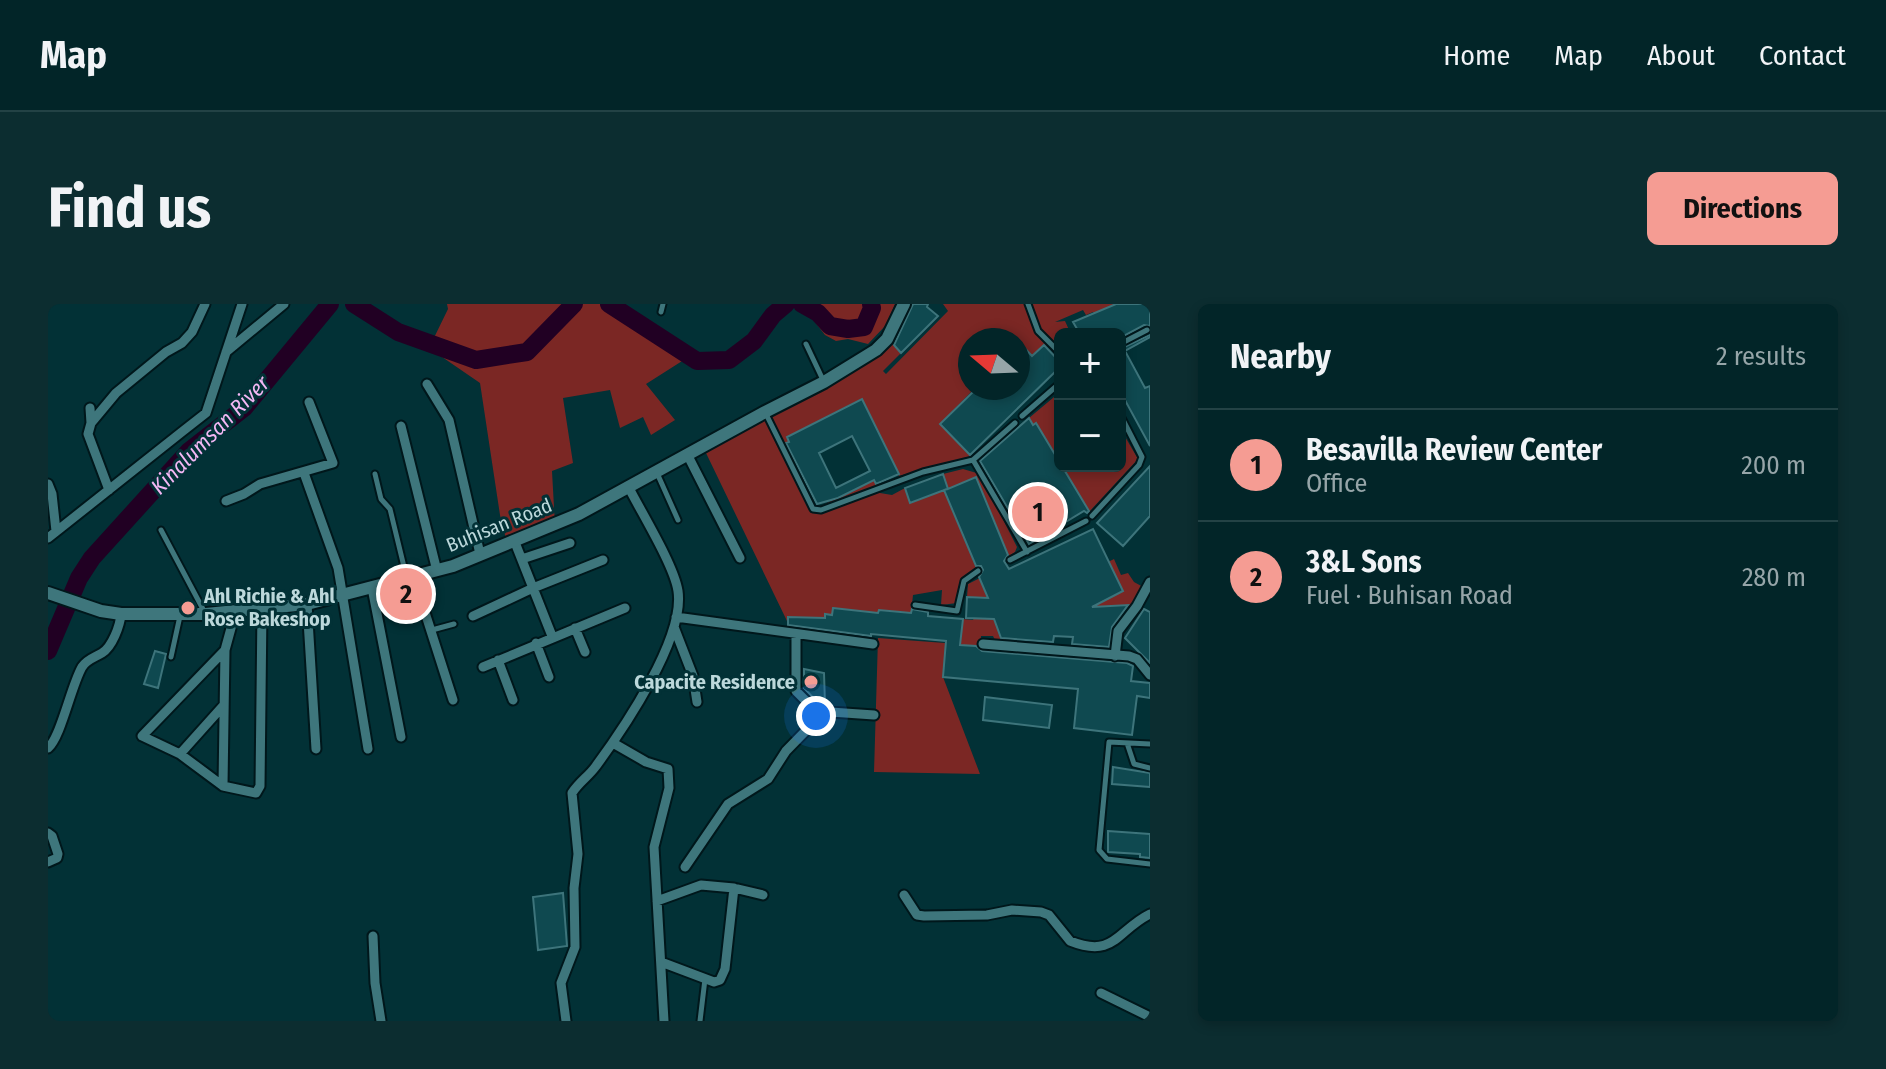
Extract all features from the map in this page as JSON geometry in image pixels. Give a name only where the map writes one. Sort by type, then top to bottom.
[{"type":"street","points":[[91,423],[116,393],[166,352],[182,343],[192,332],[205,304]]},
{"type":"street","points":[[52,534],[203,418],[242,304]]},
{"type":"street","points":[[226,352],[284,304]]},
{"type":"street","name":"Buhisan Road","points":[[52,594],[121,614],[206,614],[307,604],[437,571],[579,514],[824,382],[876,350],[887,339],[904,304]]},
{"type":"street","points":[[427,384],[449,420],[480,554]]},
{"type":"street","points":[[226,501],[260,484],[333,463],[309,402]]},
{"type":"street","points":[[90,408],[88,434],[109,490]]},
{"type":"street","points":[[401,426],[437,571]]},
{"type":"street","points":[[687,454],[740,558]]},
{"type":"street","points":[[304,473],[329,540],[343,596],[368,749]]},
{"type":"street","points":[[48,484],[52,494],[52,534]]},
{"type":"street","points":[[566,1021],[561,983],[575,947],[574,888],[578,854],[572,793],[613,743],[648,687],[675,622],[678,590],[674,576],[628,486]]},
{"type":"street","points":[[514,540],[552,636]]},
{"type":"street","points":[[522,559],[570,543]]},
{"type":"street","points":[[473,616],[603,560]]},
{"type":"street","points":[[406,580],[421,601],[453,700]]},
{"type":"street","points":[[1115,656],[1118,631],[1150,582]]},
{"type":"street","points":[[372,588],[401,737]]},
{"type":"street","points":[[307,604],[316,749]]},
{"type":"street","points":[[225,650],[142,736],[180,754],[223,786],[256,793],[260,786],[262,608]]},
{"type":"street","points":[[483,667],[625,608]]},
{"type":"street","points":[[223,786],[225,650],[236,610]]},
{"type":"street","points":[[48,748],[54,742],[82,666],[107,649],[120,623],[121,614]]},
{"type":"street","points":[[675,622],[873,644]]},
{"type":"street","points":[[675,622],[693,676],[697,702]]},
{"type":"street","points":[[575,628],[585,652]]},
{"type":"street","points":[[796,634],[796,691],[810,707],[874,715]]},
{"type":"street","points":[[536,643],[549,677]]},
{"type":"street","points":[[983,644],[1137,659],[1150,675]]},
{"type":"street","points":[[498,660],[513,700]]},
{"type":"street","points":[[180,754],[223,706]]},
{"type":"street","points":[[685,867],[728,804],[770,777],[786,751],[825,711]]},
{"type":"street","points":[[613,743],[646,762],[668,769],[670,773],[654,847],[664,1021]]},
{"type":"street","points":[[48,833],[58,854],[57,858],[48,862]]},
{"type":"street","points":[[657,901],[701,885],[763,895]]},
{"type":"street","points":[[661,962],[714,982],[720,980],[725,969],[734,888]]},
{"type":"street","points":[[904,895],[917,915],[987,915],[1012,910],[1041,912],[1049,915],[1070,941],[1098,947],[1111,945],[1150,914]]},
{"type":"street","points":[[373,936],[373,962],[381,1021]]},
{"type":"street","points":[[1101,993],[1150,1017]]},
{"type":"lane","points":[[661,312],[663,304]]},
{"type":"lane","points":[[1028,304],[1038,331],[1054,347]]},
{"type":"lane","points":[[1126,341],[1147,330]]},
{"type":"lane","points":[[806,344],[824,382]]},
{"type":"lane","points":[[1022,416],[1054,388]]},
{"type":"lane","points":[[765,412],[813,509],[821,510],[923,472],[973,460],[1015,423]]},
{"type":"lane","points":[[1092,516],[1139,465],[1142,457],[1126,426]]},
{"type":"lane","points":[[973,460],[1027,552]]},
{"type":"lane","points":[[656,472],[678,520]]},
{"type":"lane","points":[[375,474],[381,499],[390,509],[406,580],[402,606],[421,601]]},
{"type":"lane","points":[[1010,560],[1086,521]]},
{"type":"lane","points":[[161,530],[206,614]]},
{"type":"lane","points":[[915,605],[957,611],[964,581],[978,571]]},
{"type":"lane","points":[[171,657],[180,615]]},
{"type":"lane","points":[[431,630],[454,624]]},
{"type":"lane","points":[[1150,744],[1109,742],[1099,850],[1107,859],[1150,864]]},
{"type":"lane","points":[[1127,743],[1134,764],[1150,768]]},
{"type":"lane","points":[[700,1021],[705,978]]},
{"type":"shaded area","points":[[447,304],[624,304],[629,309],[627,312],[620,311],[690,356],[646,384],[675,420],[651,435],[643,417],[620,428],[610,390],[563,398],[573,463],[552,471],[555,525],[507,543],[480,383],[429,348],[448,309]]},
{"type":"shaded area","points":[[801,304],[895,304],[886,325],[868,344],[848,339],[836,341],[825,335]]},
{"type":"shaded area","points":[[943,304],[1116,304],[1095,315],[1093,312],[1086,315],[1083,310],[1055,322],[1065,321],[1068,328],[1054,328],[1054,342],[1032,356],[1030,328],[958,328],[958,400],[963,400],[940,424],[971,456],[899,476],[861,400],[785,444],[815,509],[874,480],[880,493],[892,495],[905,488],[911,503],[944,490],[977,569],[963,579],[957,603],[941,605],[942,590],[913,595],[911,613],[879,610],[876,635],[871,634],[874,613],[833,608],[832,615],[825,614],[825,618],[788,617],[787,621],[706,453],[892,343],[901,353],[883,371],[886,374],[948,311]]},
{"type":"shaded area","points":[[1054,397],[1054,454],[1029,418]]},
{"type":"shaded area","points":[[1126,438],[1138,459],[1126,472]]},
{"type":"shaded area","points":[[963,469],[980,474],[1017,547],[1009,556],[976,477],[948,489],[943,474]]},
{"type":"shaded area","points":[[1066,472],[1126,472],[1089,512]]},
{"type":"shaded area","points":[[1114,559],[1121,575],[1128,573],[1134,582],[1145,588],[1135,606],[1093,607],[1123,591],[1108,562]]},
{"type":"shaded area","points":[[980,578],[998,630],[1024,620],[1003,641],[995,640],[993,636],[981,636],[980,647],[946,644],[943,677],[980,774],[874,772],[878,638],[945,643],[963,619],[973,620],[983,598],[967,597],[968,584]]},
{"type":"building","points":[[913,304],[928,304],[927,307],[938,316],[901,353],[894,345]]},
{"type":"building","points":[[1116,304],[1150,304],[1150,326],[1144,325],[1126,335],[1126,328],[1076,328],[1073,322]]},
{"type":"building","points":[[1150,335],[1126,350],[1126,346]]},
{"type":"building","points":[[1044,345],[1054,356],[1054,373],[1030,396],[1030,354],[1032,356]]},
{"type":"building","points":[[1126,353],[1145,388],[1150,386],[1150,446],[1126,402]]},
{"type":"building","points":[[862,399],[899,474],[876,484],[874,480],[838,498],[817,504],[786,443],[789,442],[787,437]],"holes":[[[852,436],[870,471],[836,488],[819,453]]]},
{"type":"building","points":[[965,400],[1026,400],[970,455],[940,424]]},
{"type":"building","points":[[1029,418],[1033,425],[1036,423],[1054,453],[1054,472],[1066,472],[1089,511],[1084,511],[1029,544],[980,461]]},
{"type":"building","points":[[1150,466],[1150,516],[1123,546],[1097,523]]},
{"type":"building","points":[[943,474],[948,489],[976,477],[1008,555],[1004,561],[1009,569],[1093,529],[1123,591],[1092,607],[1128,605],[1112,627],[1109,647],[1072,644],[1073,637],[1054,636],[1053,642],[1001,638],[994,619],[966,618],[967,597],[988,598],[979,577],[983,570],[981,566],[976,566],[944,490],[910,503],[905,488]]},
{"type":"building","points":[[833,608],[878,613],[879,610],[911,613],[912,609],[928,612],[928,616],[963,619],[960,645],[976,646],[982,651],[1127,663],[1133,666],[1131,681],[1150,683],[1150,698],[1137,696],[1132,735],[1074,728],[1078,689],[943,677],[946,641],[871,636],[788,625],[788,617],[825,618],[825,614],[832,615]]},
{"type":"building","points":[[1144,609],[1150,612],[1150,663],[1125,638]]},
{"type":"building","points":[[155,651],[166,654],[158,688],[144,684]]},
{"type":"building","name":"Capacite Residence","points":[[804,669],[824,673],[825,704],[819,704],[804,688]]},
{"type":"building","points":[[985,697],[1052,705],[1049,728],[983,720]]},
{"type":"building","points":[[1113,767],[1150,773],[1150,787],[1112,784]]},
{"type":"building","points":[[1108,831],[1150,834],[1150,858],[1140,857],[1140,854],[1108,852]]},
{"type":"building","points":[[563,893],[567,946],[538,950],[533,897]]},
{"type":"waterway","name":"Kinalumsan River","points":[[48,651],[79,578],[92,558],[189,451],[244,408],[330,304]]},
{"type":"waterway","name":"Kinalumsan River","points":[[354,304],[398,332],[476,360],[527,352],[574,304]]},
{"type":"waterway","name":"Kinalumsan River","points":[[609,304],[697,361],[729,360],[754,341],[773,315],[786,304]]},
{"type":"waterway","name":"Kinalumsan River","points":[[802,304],[818,313],[830,326],[848,329],[864,327],[871,304]]},
{"type":"place","name":"Besavilla Review Center","points":[[1038,512]]},
{"type":"place","name":"3&L Sons","points":[[406,594]]},
{"type":"place","name":"Ahl Richie & Ahl Rose Bakeshop","points":[[188,608]]},
{"type":"place","name":"Capacite Residence","points":[[811,682]]}]
